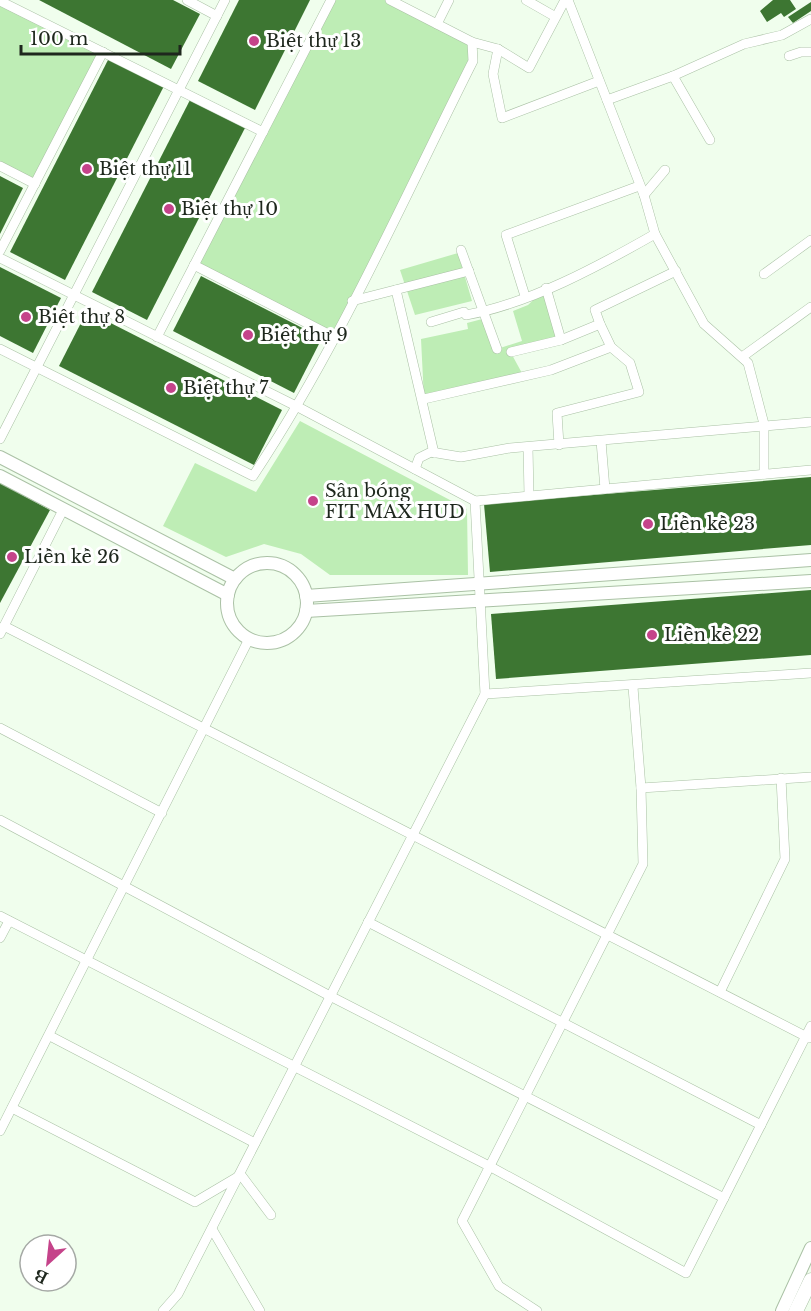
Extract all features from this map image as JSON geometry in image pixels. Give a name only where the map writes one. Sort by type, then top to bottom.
[{"type":"main road","points":[[0,457],[235,579]]},
{"type":"main road","points":[[0,476],[228,595]]},
{"type":"main road","points":[[306,596],[811,560]]},
{"type":"main road","points":[[277,565],[296,576],[306,596],[306,611],[296,631],[286,639],[268,643],[249,639],[232,623],[228,612],[228,595],[235,579],[254,566],[277,565]]},
{"type":"main road","points":[[306,611],[811,581]]},
{"type":"main road","points":[[782,1311],[811,1248]]},
{"type":"main road","points":[[796,1311],[811,1280]]},
{"type":"street","points":[[187,0],[217,16]]},
{"type":"street","points":[[0,439],[225,0]]},
{"type":"street","points":[[157,336],[331,0]]},
{"type":"street","points":[[390,0],[472,42],[498,48],[529,68],[554,16],[566,0]]},
{"type":"street","points":[[436,24],[449,0]]},
{"type":"street","points":[[526,0],[554,16]]},
{"type":"street","points":[[566,0],[608,100],[644,195],[655,234],[704,324],[748,363],[764,424],[764,474]]},
{"type":"street","points":[[0,1],[263,132]]},
{"type":"street","points":[[608,100],[673,76],[744,44],[782,35],[811,19]]},
{"type":"street","points":[[0,349],[253,476],[298,407],[334,337],[473,61],[472,42]]},
{"type":"street","points":[[498,48],[493,74],[502,118],[599,81]]},
{"type":"street","points":[[0,251],[103,52]]},
{"type":"street","points":[[789,56],[811,52]]},
{"type":"street","points":[[673,76],[710,140]]},
{"type":"street","points":[[0,166],[35,184]]},
{"type":"street","points":[[644,195],[665,170]]},
{"type":"street","points":[[525,296],[506,235],[639,186]]},
{"type":"street","points":[[430,322],[464,312],[466,315],[484,312],[546,288],[595,268],[655,234]]},
{"type":"street","points":[[764,274],[811,240]]},
{"type":"street","points":[[461,250],[497,350]]},
{"type":"street","points":[[0,258],[298,407],[475,501],[811,470]]},
{"type":"street","points":[[194,265],[334,337]]},
{"type":"street","points":[[352,301],[469,271]]},
{"type":"street","points":[[559,445],[557,412],[639,392],[630,363],[611,347],[595,310],[676,271]]},
{"type":"street","points":[[546,288],[561,340]]},
{"type":"street","points":[[396,290],[424,399],[434,453]]},
{"type":"street","points":[[742,357],[811,307]]},
{"type":"street","points":[[511,352],[561,340],[600,324]]},
{"type":"street","points":[[424,399],[551,370],[611,347]]},
{"type":"street","points":[[416,469],[423,454],[434,453],[461,457],[528,447],[764,424],[811,422]]},
{"type":"street","points":[[601,441],[605,489]]},
{"type":"street","points":[[528,447],[529,496]]},
{"type":"street","points":[[163,1311],[178,1294],[241,1175],[255,1143],[485,694],[477,584],[475,501]]},
{"type":"street","points":[[63,510],[2,630],[204,728],[808,1038]]},
{"type":"street","points":[[0,1131],[249,639]]},
{"type":"street","points":[[485,694],[633,687],[811,674]]},
{"type":"street","points":[[537,1311],[499,1286],[462,1221],[644,864],[633,687]]},
{"type":"street","points":[[0,728],[162,813]]},
{"type":"street","points":[[641,788],[811,777]]},
{"type":"street","points":[[720,992],[785,860],[782,778]]},
{"type":"street","points":[[0,820],[126,885],[330,996],[724,1198]]},
{"type":"street","points":[[0,938],[4,918],[491,1167],[686,1273],[808,1038],[811,1026]]},
{"type":"street","points":[[368,922],[761,1125]]},
{"type":"street","points":[[50,1036],[255,1143]]},
{"type":"street","points":[[12,1108],[195,1202],[241,1175]]},
{"type":"street","points":[[241,1175],[271,1215]]},
{"type":"street","points":[[212,1229],[260,1311]]},
{"type":"green space","points":[[0,0],[103,52],[35,184],[0,166]]},
{"type":"green space","points":[[331,0],[390,0],[472,42],[473,61],[334,337],[194,265]]},
{"type":"green space","points":[[458,253],[472,301],[415,315],[400,270]]},
{"type":"green space","points":[[546,288],[561,340],[511,353],[523,375],[424,399],[421,339],[468,329],[467,323],[486,318],[497,349],[522,341],[513,311],[528,305]]},
{"type":"green space","name":"Sân bóng FIT MAX HUD","points":[[300,421],[467,509],[468,575],[330,575],[301,554],[264,544],[226,557],[163,526],[195,463],[256,492]]},
{"type":"building","points":[[39,0],[173,0],[200,14],[171,69]]},
{"type":"building","name":"Biệt thự 13","points":[[239,0],[310,0],[255,110],[198,81]]},
{"type":"building","points":[[773,0],[790,0],[796,9],[784,17],[781,13],[767,22],[760,11]]},
{"type":"building","points":[[811,2],[811,11],[793,23],[788,17]]},
{"type":"building","name":"Biệt thự 11","points":[[109,58],[164,86],[65,280],[10,252]]},
{"type":"building","name":"Biệt thự 10","points":[[191,98],[246,126],[147,320],[92,292]]},
{"type":"building","points":[[0,176],[23,188],[0,234]]},
{"type":"building","name":"Biệt thự 8","points":[[0,267],[61,298],[33,353],[0,336]]},
{"type":"building","name":"Biệt thự 9","points":[[201,276],[322,338],[294,393],[173,331]]},
{"type":"building","name":"Biệt thự 7","points":[[87,311],[282,410],[254,465],[59,366]]},
{"type":"building","name":"Liền kề 23","points":[[811,477],[811,545],[490,572],[484,504]]},
{"type":"building","name":"Liền kề 26","points":[[0,483],[50,510],[0,603]]},
{"type":"building","name":"Liền kề 22","points":[[811,590],[811,655],[496,679],[491,614]]},
{"type":"place","name":"Biệt thự 13","points":[[254,41]]},
{"type":"place","name":"Biệt thự 11","points":[[87,169]]},
{"type":"place","name":"Biệt thự 10","points":[[169,209]]},
{"type":"place","name":"Biệt thự 8","points":[[26,317]]},
{"type":"place","name":"Biệt thự 9","points":[[248,335]]},
{"type":"place","name":"Biệt thự 7","points":[[171,388]]},
{"type":"place","name":"Sân bóng FIT MAX HUD","points":[[313,501]]},
{"type":"place","name":"Liền kề 23","points":[[648,524]]},
{"type":"place","name":"Liền kề 26","points":[[12,557]]},
{"type":"place","name":"Liền kề 22","points":[[652,635]]}]
